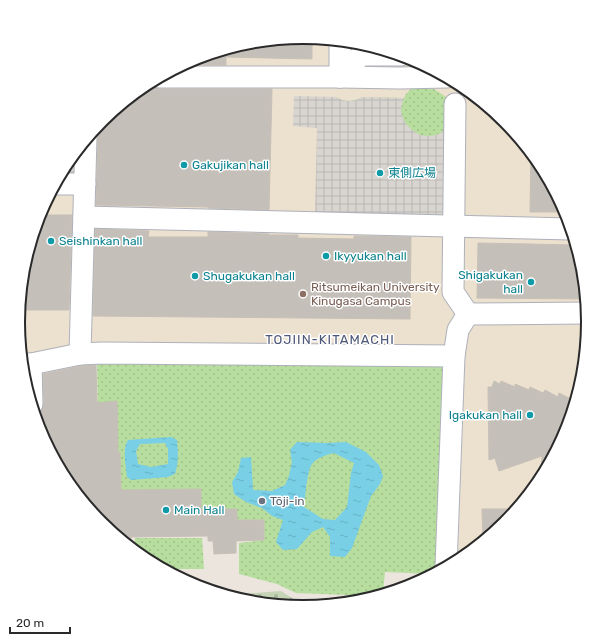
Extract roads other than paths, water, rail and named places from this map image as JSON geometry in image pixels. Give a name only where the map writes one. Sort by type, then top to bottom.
[{"type":"street","points":[[340,46],[340,77]]},
{"type":"street","points":[[340,77],[367,51]]},
{"type":"street","points":[[171,77],[435,77]]},
{"type":"street","points":[[455,104],[453,292],[468,314]]},
{"type":"street","points":[[80,354],[86,148]]},
{"type":"street","points":[[61,184],[85,184]]},
{"type":"street","points":[[84,217],[565,229]]},
{"type":"street","points":[[468,314],[581,313]]},
{"type":"street","points":[[446,559],[454,356],[458,330],[468,314]]},
{"type":"street","points":[[28,364],[80,354],[109,353],[454,356]]},
{"type":"water","points":[[171,437],[177,440],[178,461],[175,474],[168,477],[131,480],[127,477],[125,458],[125,448],[128,440]],"holes":[[[165,443],[168,449],[168,464],[151,467],[138,464],[136,451],[140,444]]]},
{"type":"water","points":[[297,442],[346,442],[366,452],[379,465],[383,476],[380,484],[371,496],[352,548],[345,557],[330,556],[330,537],[323,527],[312,532],[297,549],[283,550],[276,542],[283,520],[272,516],[262,508],[246,502],[234,494],[232,482],[238,472],[241,458],[251,457],[253,490],[272,491],[285,485],[289,476],[292,462],[290,450]],"holes":[[[334,453],[354,463],[351,473],[347,507],[335,520],[323,519],[304,507],[306,485],[310,467],[314,462],[322,457]]]},
{"type":"place","name":"Gakujikan hall","points":[[184,165]]},
{"type":"place","name":"東側広場","points":[[380,173]]},
{"type":"place","name":"Seishinkan hall","points":[[51,241]]},
{"type":"place","name":"Ikyyukan hall","points":[[326,256]]},
{"type":"place","name":"Shugakukan hall","points":[[195,276]]},
{"type":"place","name":"Shigakukan hall","points":[[531,282]]},
{"type":"place","name":"Ritsumeikan University Kinugasa Campus","points":[[303,294]]},
{"type":"place","name":"Igakukan hall","points":[[530,415]]},
{"type":"place","name":"Tōji-in","points":[[262,501]]},
{"type":"place","name":"Main Hall","points":[[166,510]]},
{"type":"district","name":"TOJIIN-KITAMACHI","points":[[330,339]]}]
